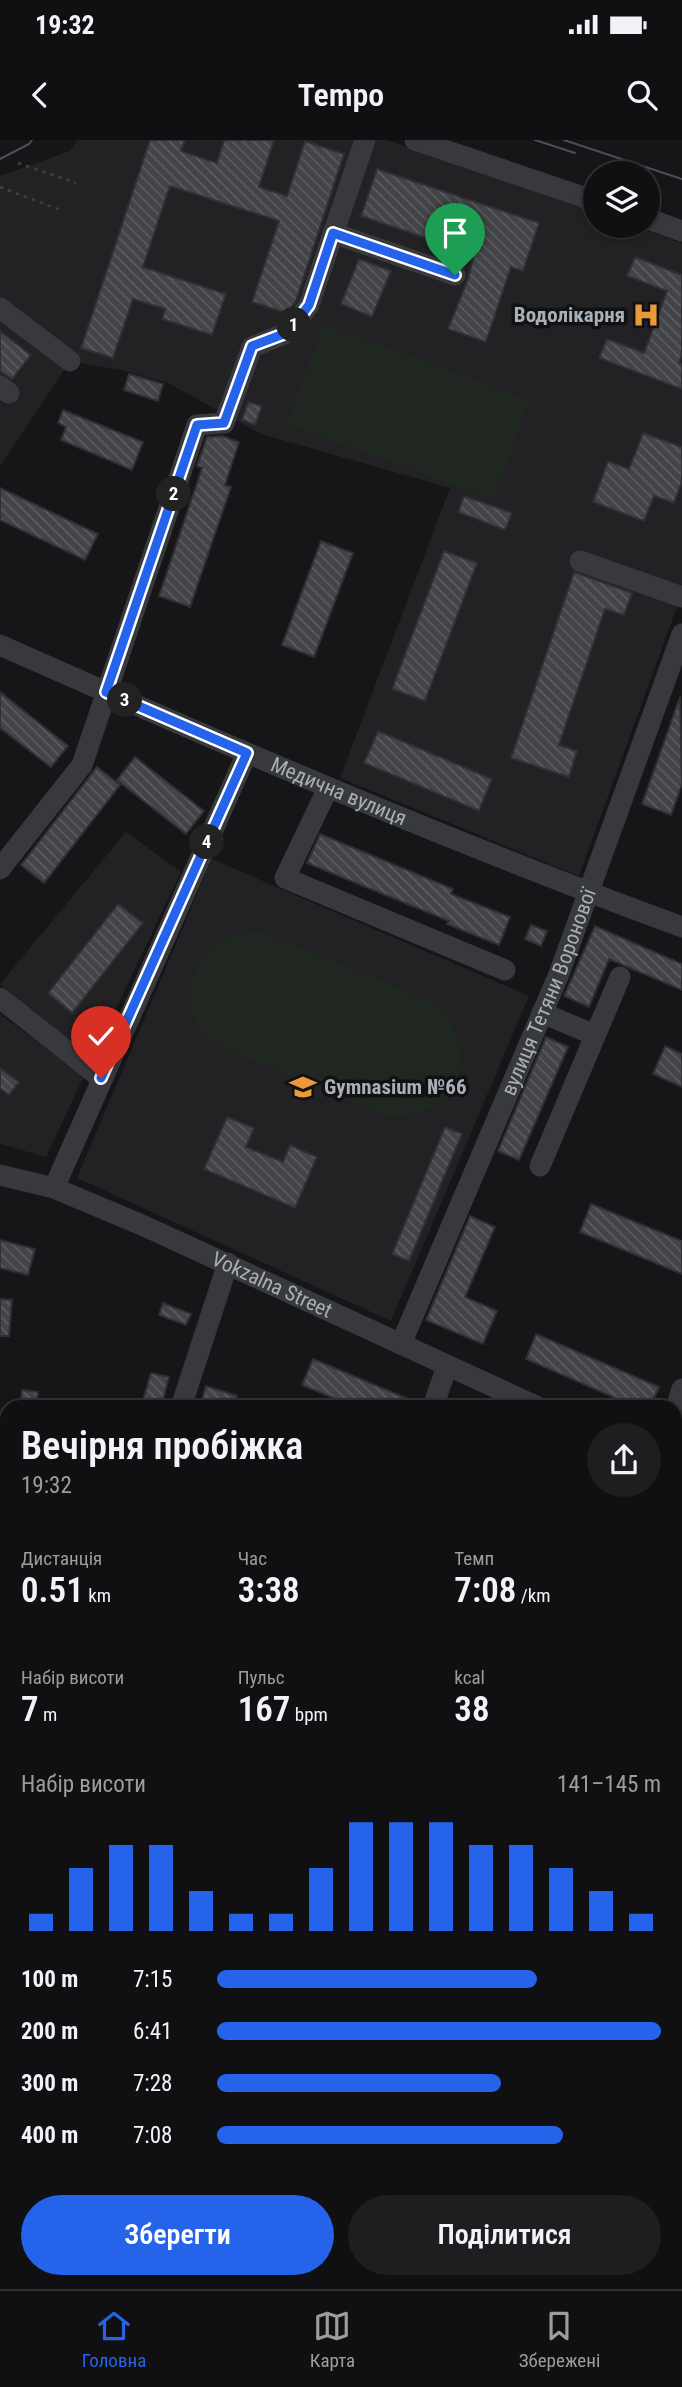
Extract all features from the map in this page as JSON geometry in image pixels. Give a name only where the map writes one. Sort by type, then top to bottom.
[{"type":"street","points":[[0,869],[82,765],[197,425],[224,423],[252,346],[289,332],[309,305],[365,140]]},
{"type":"street","points":[[415,140],[583,197]]},
{"type":"street","points":[[660,223],[682,231]]},
{"type":"street","points":[[333,233],[455,275]]},
{"type":"street","points":[[0,308],[70,361]]},
{"type":"street","points":[[580,561],[682,597]]},
{"type":"street","name":"вулиця Тетяни Воронової","points":[[401,1344],[559,974],[682,634]]},
{"type":"street","name":"Медична вулиця","points":[[0,645],[328,788],[682,927]]},
{"type":"street","points":[[54,1188],[247,753]]},
{"type":"street","points":[[328,788],[285,878],[505,970]]},
{"type":"street","points":[[540,1166],[620,977]]},
{"type":"street","points":[[0,999],[101,1078]]},
{"type":"street","points":[[542,1013],[595,1035]]},
{"type":"street","name":"Vokzalna Street","points":[[0,1175],[54,1188],[228,1263],[522,1400]]},
{"type":"street","points":[[183,1400],[228,1263]]},
{"type":"street","points":[[435,1400],[447,1366]]},
{"type":"path","points":[[18,163],[76,183]]},
{"type":"path","points":[[0,187],[63,211]]},
{"type":"shaded area","points":[[78,140],[387,140],[583,208],[583,238],[660,238],[660,235],[682,243],[682,593],[579,876],[340,778],[450,488],[261,434],[168,383],[126,371],[70,361],[0,466],[0,176],[70,151]]},
{"type":"shaded area","points":[[324,324],[530,400],[493,500],[286,424]]},
{"type":"shaded area","points":[[126,832],[181,872],[92,1059],[0,984]]},
{"type":"shaded area","name":"Gymnasium №66","points":[[212,859],[529,996],[391,1321],[77,1178]]},
{"type":"shaded area","points":[[248,932],[262,932],[425,999],[445,1016],[456,1036],[460,1056],[457,1076],[447,1093],[431,1106],[411,1114],[385,1115],[218,1046],[203,1031],[193,1014],[190,996],[192,979],[199,963],[211,949],[228,938]]},
{"type":"shaded area","points":[[0,1014],[84,1076],[46,1157],[0,1144]]},
{"type":"building","points":[[150,140],[185,140],[181,151],[217,163],[224,140],[274,140],[259,187],[287,196],[305,141],[344,154],[296,301],[286,313],[252,302],[279,221],[170,186],[143,267],[226,294],[212,335],[162,319],[165,309],[133,299],[113,358],[81,348]]},
{"type":"building","points":[[377,169],[539,223],[523,271],[511,267],[486,342],[448,329],[468,279],[474,254],[361,216]]},
{"type":"building","points":[[635,257],[682,275],[682,354],[679,363],[682,364],[682,389],[599,358],[607,339],[644,353],[667,291],[627,276]]},
{"type":"building","points":[[359,259],[391,271],[372,317],[341,304]]},
{"type":"building","points":[[0,331],[31,355],[12,379],[0,371]]},
{"type":"building","points":[[129,374],[163,384],[158,401],[124,390]]},
{"type":"building","points":[[248,402],[262,406],[255,425],[242,420]]},
{"type":"building","points":[[63,410],[143,442],[132,470],[61,440],[66,427],[58,423]]},
{"type":"building","points":[[643,433],[682,447],[682,481],[674,503],[654,496],[644,521],[593,502],[608,461],[629,469]]},
{"type":"building","points":[[222,436],[239,442],[225,485],[231,487],[190,607],[159,596],[202,468],[197,466],[207,437]]},
{"type":"building","points":[[0,488],[98,534],[85,560],[0,520]]},
{"type":"building","points":[[464,496],[512,513],[505,530],[458,512]]},
{"type":"building","points":[[321,541],[353,553],[314,657],[282,645]]},
{"type":"building","points":[[444,551],[477,563],[425,701],[392,689]]},
{"type":"building","points":[[574,572],[632,593],[624,615],[605,609],[559,745],[577,751],[569,777],[511,758]]},
{"type":"building","points":[[0,692],[68,746],[51,767],[0,728]]},
{"type":"building","points":[[680,697],[682,784],[671,815],[642,804]]},
{"type":"building","points":[[378,731],[492,779],[479,811],[364,763]]},
{"type":"building","points":[[135,757],[204,811],[186,834],[117,780]]},
{"type":"building","points":[[97,767],[120,785],[44,883],[21,865]]},
{"type":"building","points":[[320,834],[453,889],[451,894],[510,917],[499,945],[447,924],[449,921],[307,863]]},
{"type":"building","points":[[118,904],[143,923],[72,1013],[48,993]]},
{"type":"building","points":[[531,925],[547,931],[541,946],[525,939]]},
{"type":"building","points":[[595,926],[682,964],[682,990],[609,959],[589,1007],[564,996]]},
{"type":"building","points":[[546,1037],[568,1047],[519,1160],[498,1151]]},
{"type":"building","points":[[665,1046],[682,1054],[682,1087],[653,1074]]},
{"type":"building","points":[[0,1068],[19,1082],[9,1095],[0,1088]]},
{"type":"building","points":[[227,1117],[254,1128],[246,1147],[283,1162],[290,1145],[317,1157],[295,1208],[204,1169]]},
{"type":"building","points":[[445,1127],[462,1134],[409,1261],[392,1254]]},
{"type":"building","points":[[591,1204],[682,1241],[682,1274],[580,1232]]},
{"type":"building","points":[[470,1216],[495,1227],[465,1297],[497,1311],[483,1344],[426,1320]]},
{"type":"building","points":[[0,1240],[35,1249],[28,1275],[0,1268]]},
{"type":"building","points":[[0,1299],[12,1300],[9,1336],[0,1336]]},
{"type":"building","points":[[163,1303],[191,1314],[186,1325],[159,1315]]},
{"type":"building","points":[[536,1334],[659,1387],[653,1400],[620,1400],[526,1359]]},
{"type":"building","points":[[313,1359],[410,1400],[338,1400],[302,1385]]},
{"type":"building","points":[[151,1373],[169,1377],[163,1400],[143,1400]]},
{"type":"building","points":[[206,1386],[237,1396],[236,1400],[202,1400]]},
{"type":"building","points":[[22,1390],[38,1392],[37,1400],[21,1400]]},
{"type":"tram line","points":[[0,159],[32,140]]},
{"type":"tram line","points":[[535,140],[575,153]]},
{"type":"tram line","points":[[564,140],[682,179]]},
{"type":"place","name":"Водолікарня","points":[[646,315]]},
{"type":"place","name":"Gymnasium №66","points":[[303,1087]]},
{"type":"route","points":[[101,1078],[247,753],[106,692],[197,425],[224,423],[252,346],[289,332],[309,305],[333,233],[455,275]]}]
